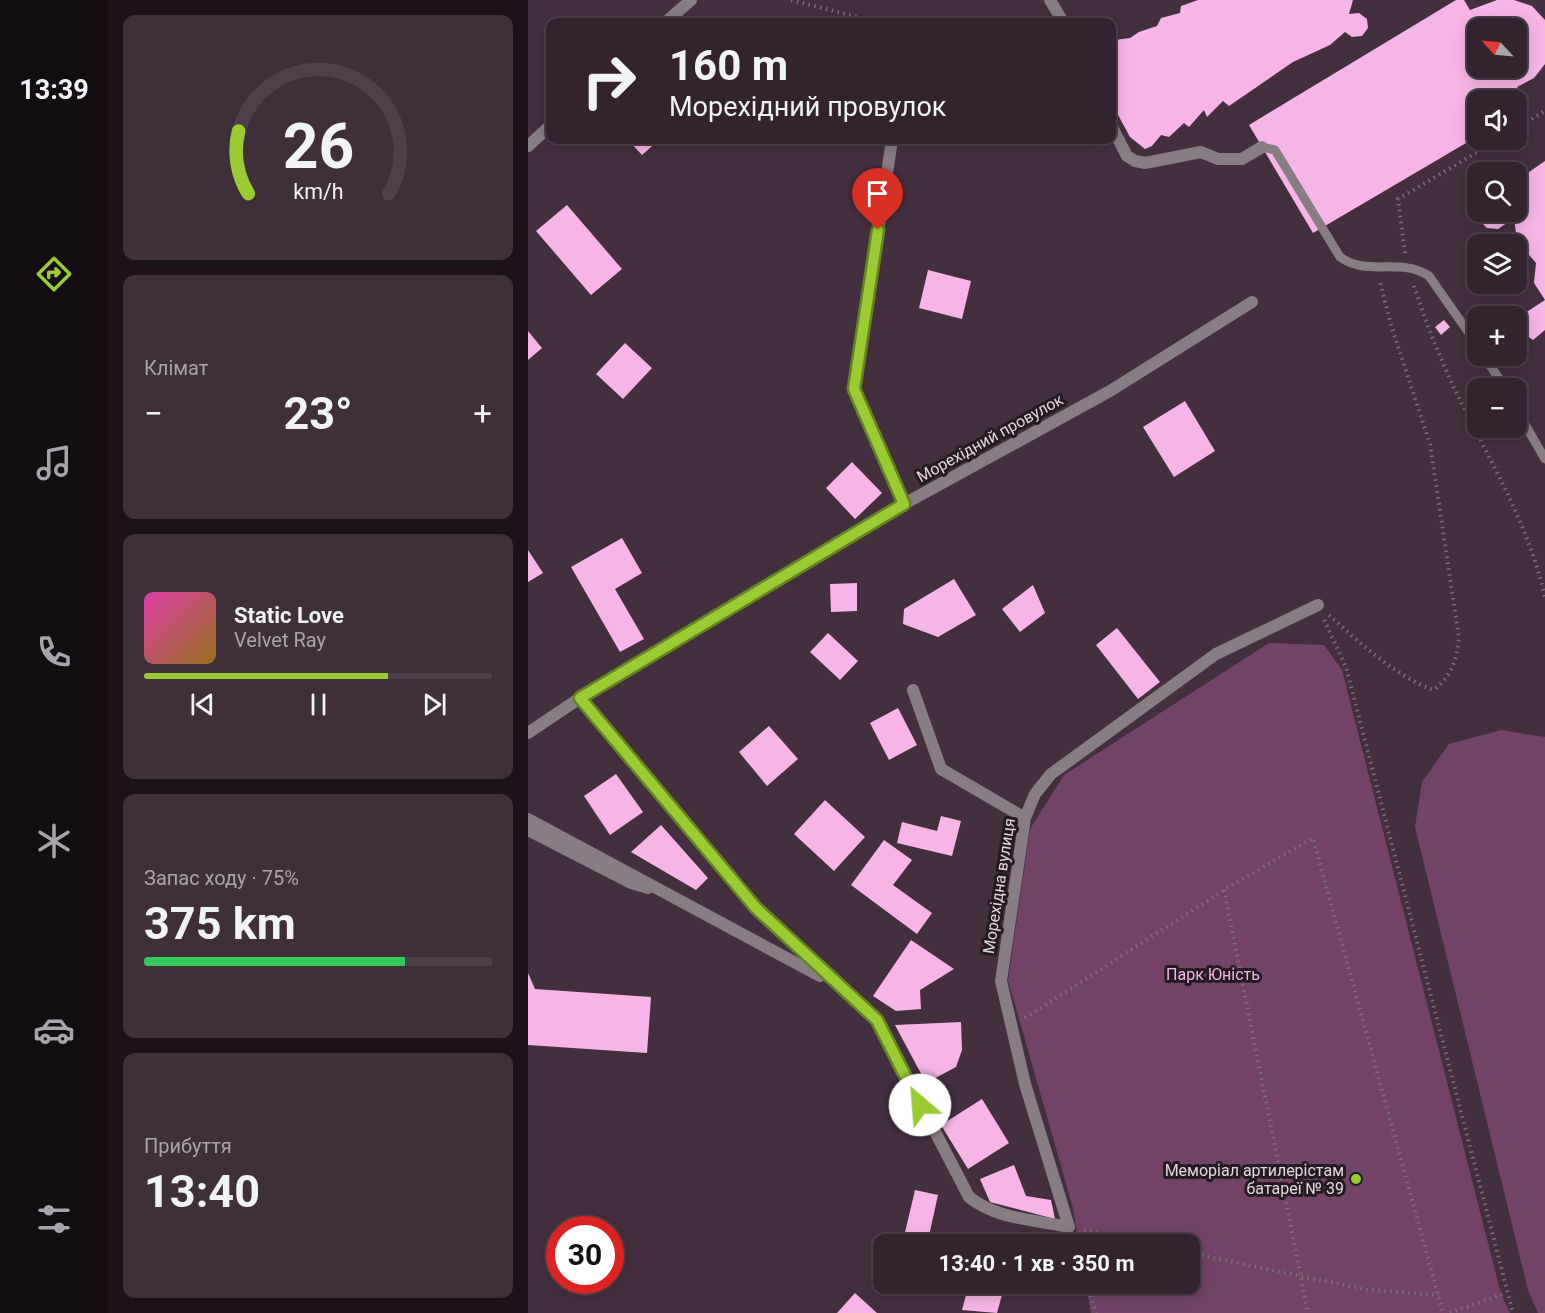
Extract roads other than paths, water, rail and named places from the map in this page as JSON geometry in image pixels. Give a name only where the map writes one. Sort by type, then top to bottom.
[{"type":"street","points":[[671,18],[692,0]]},
{"type":"street","points":[[1050,0],[1061,18]]},
{"type":"street","points":[[528,146],[546,130]]},
{"type":"street","points":[[1116,135],[1127,156],[1145,163],[1201,152],[1218,159],[1242,159],[1262,147]]},
{"type":"street","points":[[891,144],[854,389],[904,504]]},
{"type":"street","name":"Морехідний провулок","points":[[528,734],[580,698],[904,504],[1110,391],[1252,303]]},
{"type":"street","name":"Морехідна вулиця","points":[[833,982],[877,1020],[960,1184],[969,1197],[981,1207],[996,1213],[1070,1227],[1025,1084],[1001,981],[1025,818],[1035,794],[1051,774],[1215,654],[1317,605]]},
{"type":"street","points":[[913,690],[941,769],[1025,818]]},
{"type":"street","points":[[580,698],[756,908],[833,982]]},
{"type":"street","points":[[528,819],[833,982]]},
{"type":"street","points":[[528,830],[631,883],[661,892]]},
{"type":"lane","points":[[1262,147],[1275,150],[1332,245],[1349,264],[1363,267],[1418,268],[1429,276],[1467,330]]},
{"type":"lane","points":[[1527,428],[1545,459]]},
{"type":"place","name":"Меморіал артилерістам батареї № 39","points":[[1356,1179]]},
{"type":"park label","name":"Парк Юність","points":[[1213,974]]}]
